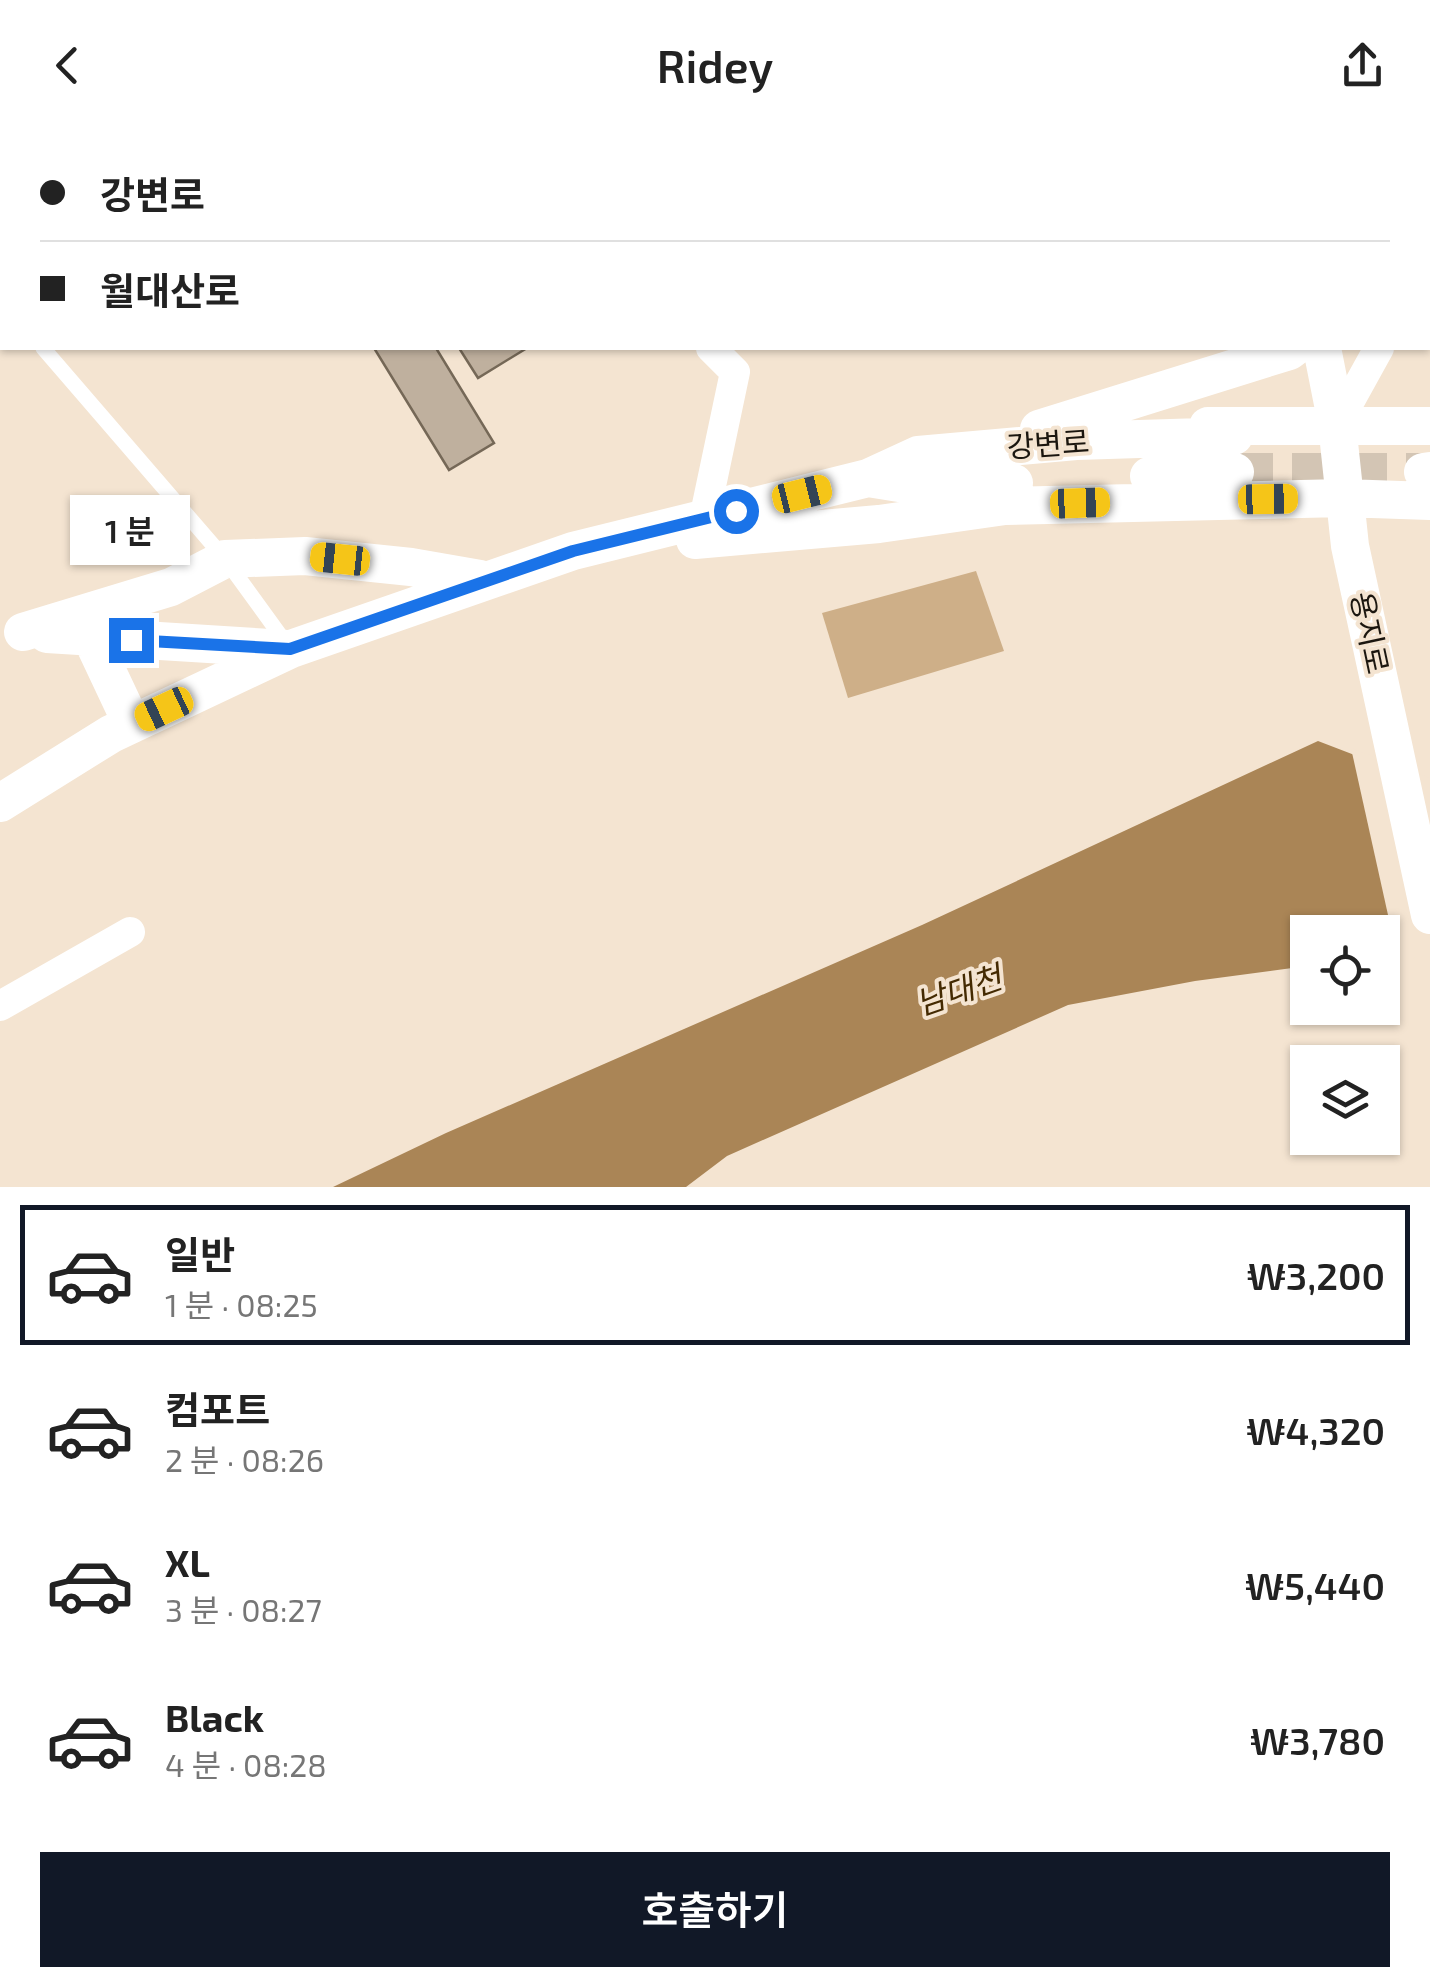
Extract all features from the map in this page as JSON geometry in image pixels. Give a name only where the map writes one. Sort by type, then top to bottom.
[{"type":"street","points":[[704,519],[735,372],[714,350]]},
{"type":"street","points":[[1043,429],[1290,350]]},
{"type":"street","name":"용지로","points":[[1322,350],[1336,424],[1350,546],[1430,915]]},
{"type":"street","points":[[1336,424],[1379,350]]},
{"type":"street","points":[[704,519],[746,483],[871,452],[1043,429],[1336,424],[1427,458]]},
{"type":"street","name":"강변로","points":[[0,803],[110,734],[290,649],[573,551],[868,478],[918,455],[1076,442],[1235,454]]},
{"type":"street","points":[[573,551],[879,524],[1005,506],[1344,498],[1427,458]]},
{"type":"street","points":[[12,630],[171,587],[225,559],[305,556],[485,579]]},
{"type":"street","points":[[12,630],[290,649]]},
{"type":"street","points":[[92,637],[132,724]]},
{"type":"street","points":[[0,1006],[130,932]]},
{"type":"lane","points":[[45,350],[225,559],[290,649]]},
{"type":"shaded area","points":[[976,571],[1004,651],[848,698],[822,613]]},
{"type":"water","name":"남대천","points":[[1318,741],[1430,784],[1430,951],[1400,954],[1400,915],[1290,915],[1290,968],[1068,1005],[727,1156],[686,1187],[333,1187],[446,1133],[922,925]]},
{"type":"pier","points":[[1351,748],[1430,778],[1430,956],[1400,960],[1400,915],[1388,915]]},
{"type":"building","points":[[375,350],[437,350],[494,443],[449,470]]},
{"type":"building","points":[[460,350],[524,350],[478,378]]},
{"type":"tunnel","points":[[1235,472],[1423,472]]},
{"type":"route","points":[[131,640],[290,649],[573,551],[736,511]]}]
